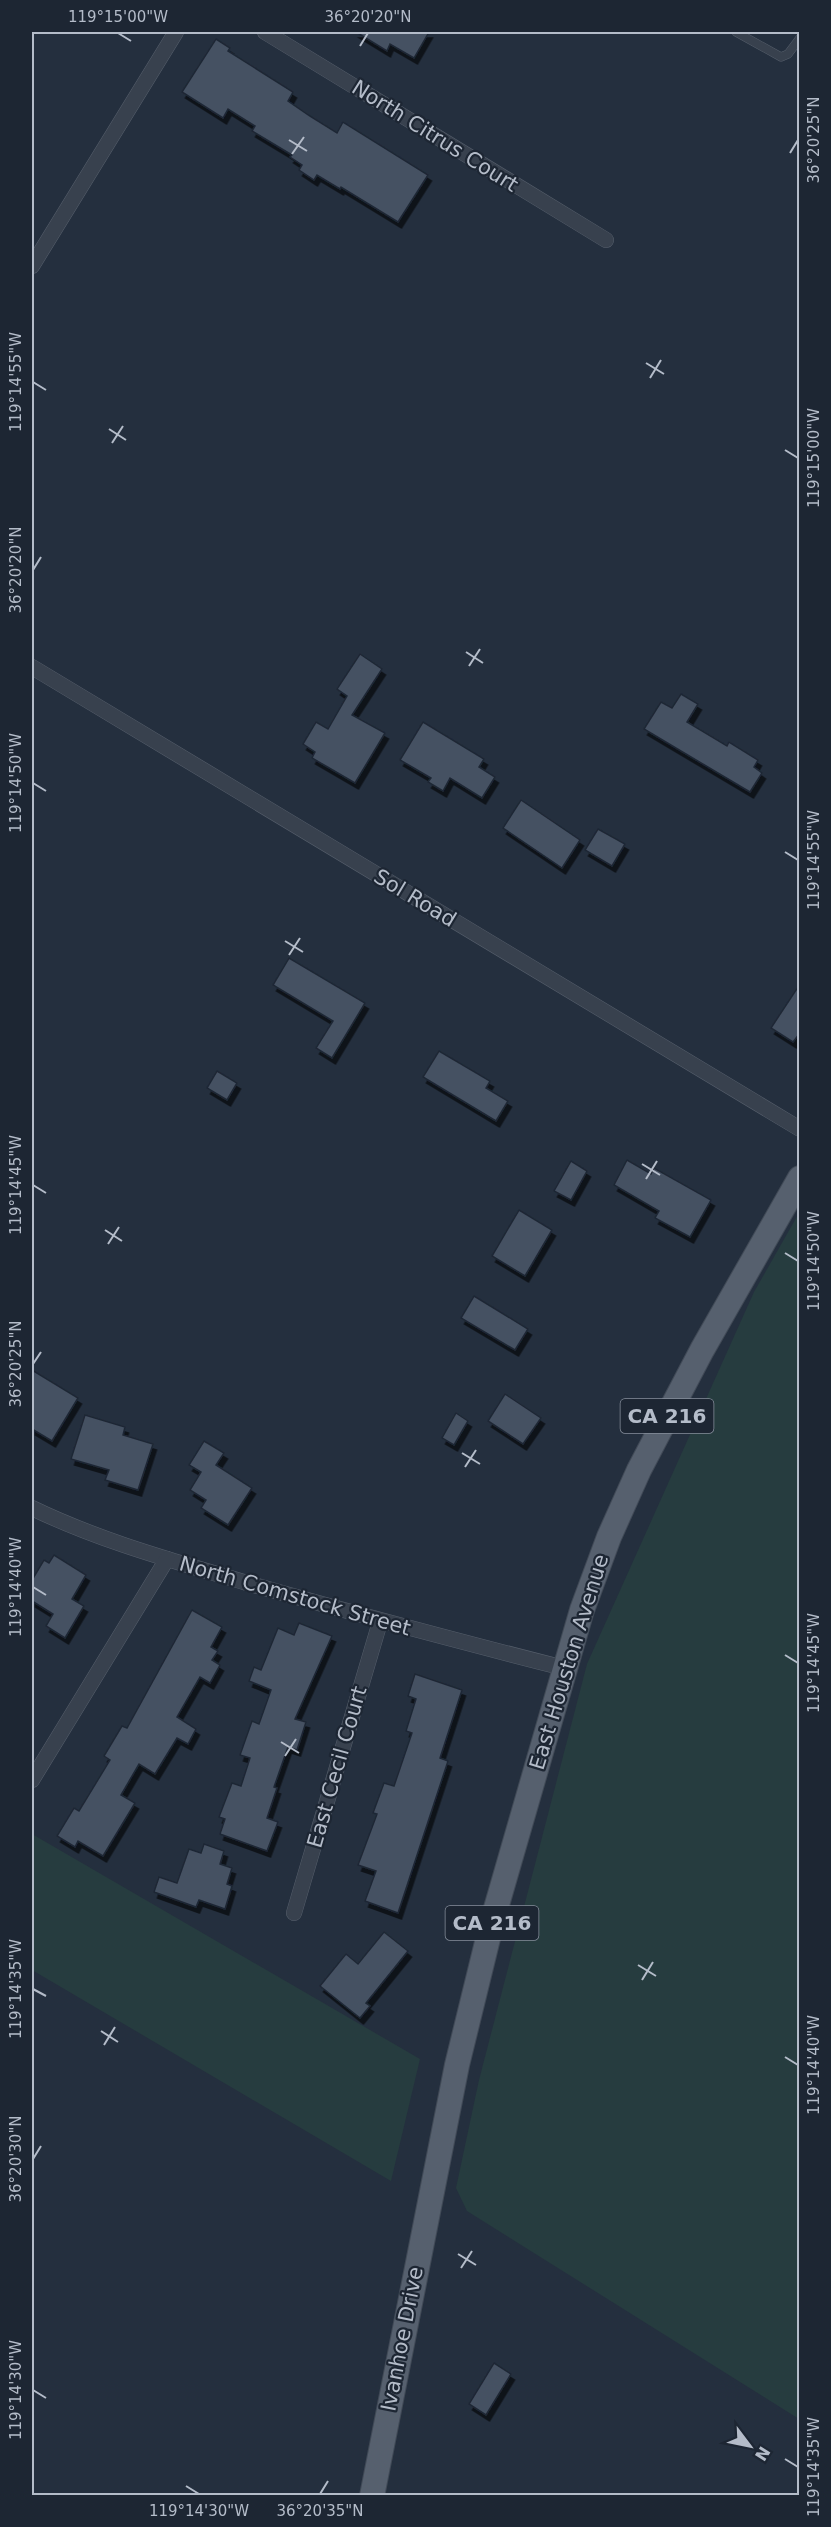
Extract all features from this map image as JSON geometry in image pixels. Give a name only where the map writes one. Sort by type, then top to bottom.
[{"type":"main road","name":"East Houston Avenue","points":[[433,2182],[482,1961],[564,1668],[601,1557],[639,1470],[708,1340],[800,1178]]},
{"type":"main road","name":"Ivanhoe Drive","points":[[372,2496],[433,2182]]},
{"type":"street","points":[[32,266],[176,32]]},
{"type":"street","name":"North Citrus Court","points":[[265,32],[606,240]]},
{"type":"street","name":"Sol Road","points":[[32,666],[800,1129]]},
{"type":"street","name":"North Comstock Street","points":[[32,1508],[101,1538],[167,1559],[380,1622],[564,1668]]},
{"type":"street","points":[[32,1780],[167,1559]]},
{"type":"street","name":"East Cecil Court","points":[[294,1913],[380,1622]]},
{"type":"lane","points":[[736,32],[782,57],[788,54],[800,38]]},
{"type":"green space","points":[[799,1213],[799,2419],[467,2211],[456,2188],[479,2080],[587,1664],[754,1292]]},
{"type":"green space","points":[[32,1834],[420,2059],[391,2181],[32,1970]]},
{"type":"building","points":[[356,32],[429,32],[414,58],[390,44],[387,51]]},
{"type":"building","points":[[216,39],[230,48],[228,51],[293,92],[288,101],[310,116],[337,133],[343,122],[428,175],[398,222],[317,175],[314,180],[299,170],[302,165],[290,157],[292,155],[252,131],[255,126],[228,109],[223,118],[182,92]]},
{"type":"building","points":[[360,654],[382,669],[352,715],[385,733],[355,783],[312,758],[315,752],[303,744],[316,722],[328,729],[347,696],[337,689]]},
{"type":"building","points":[[681,694],[698,704],[687,722],[727,746],[729,742],[758,760],[754,767],[762,773],[750,792],[644,729],[661,702],[672,708]]},
{"type":"building","points":[[423,722],[484,759],[479,767],[495,777],[482,798],[450,778],[443,791],[428,782],[431,778],[400,760]]},
{"type":"building","points":[[521,800],[580,840],[562,868],[503,828]]},
{"type":"building","points":[[598,829],[625,844],[612,866],[585,850]]},
{"type":"building","points":[[289,958],[365,1003],[332,1058],[316,1048],[333,1021],[273,985]]},
{"type":"building","points":[[800,984],[800,1033],[793,1042],[771,1028]]},
{"type":"building","points":[[439,1051],[490,1081],[486,1088],[508,1101],[496,1121],[423,1077]]},
{"type":"building","points":[[217,1071],[237,1083],[227,1100],[207,1088]]},
{"type":"building","points":[[627,1160],[651,1174],[654,1168],[711,1200],[690,1237],[655,1218],[659,1211],[614,1185]]},
{"type":"building","points":[[571,1161],[587,1171],[571,1200],[554,1191]]},
{"type":"building","points":[[519,1210],[552,1230],[525,1276],[492,1256]]},
{"type":"building","points":[[474,1296],[528,1329],[515,1350],[461,1318]]},
{"type":"building","points":[[32,1370],[78,1398],[52,1441],[32,1429]]},
{"type":"building","points":[[505,1394],[541,1418],[523,1444],[488,1421]]},
{"type":"building","points":[[456,1413],[468,1421],[454,1445],[442,1438]]},
{"type":"building","points":[[85,1415],[125,1427],[123,1435],[153,1444],[138,1490],[105,1480],[109,1470],[71,1459]]},
{"type":"building","points":[[204,1441],[224,1453],[216,1465],[252,1488],[228,1525],[201,1508],[206,1500],[190,1490],[201,1472],[189,1465]]},
{"type":"building","points":[[54,1555],[86,1575],[72,1599],[84,1606],[65,1638],[46,1626],[53,1614],[32,1601],[32,1580],[44,1560],[49,1563]]},
{"type":"building","points":[[192,1610],[222,1627],[211,1647],[218,1651],[212,1660],[220,1665],[210,1683],[200,1677],[177,1717],[196,1729],[188,1744],[177,1738],[155,1774],[139,1764],[121,1795],[135,1803],[103,1856],[78,1841],[75,1847],[57,1836],[74,1808],[79,1811],[110,1760],[104,1756],[122,1726],[127,1728]]},
{"type":"building","points":[[299,1623],[332,1636],[295,1719],[306,1722],[297,1750],[288,1747],[274,1787],[277,1788],[267,1818],[278,1822],[267,1851],[220,1834],[225,1819],[219,1817],[232,1783],[241,1786],[250,1758],[240,1755],[252,1721],[259,1724],[271,1690],[249,1681],[254,1667],[261,1670],[278,1628],[294,1635]]},
{"type":"building","points":[[415,1674],[462,1690],[440,1758],[448,1761],[398,1913],[365,1901],[376,1871],[358,1865],[377,1814],[373,1813],[384,1783],[394,1786],[412,1733],[406,1731],[416,1699],[408,1696]]},
{"type":"building","points":[[204,1844],[224,1851],[220,1864],[232,1868],[227,1884],[232,1886],[225,1909],[199,1900],[196,1907],[154,1892],[159,1877],[177,1883],[189,1849],[201,1853]]},
{"type":"building","points":[[384,1932],[408,1951],[366,2003],[370,2006],[360,2018],[320,1986],[346,1954],[358,1964]]},
{"type":"building","points":[[494,2363],[511,2374],[486,2415],[469,2404]]}]
